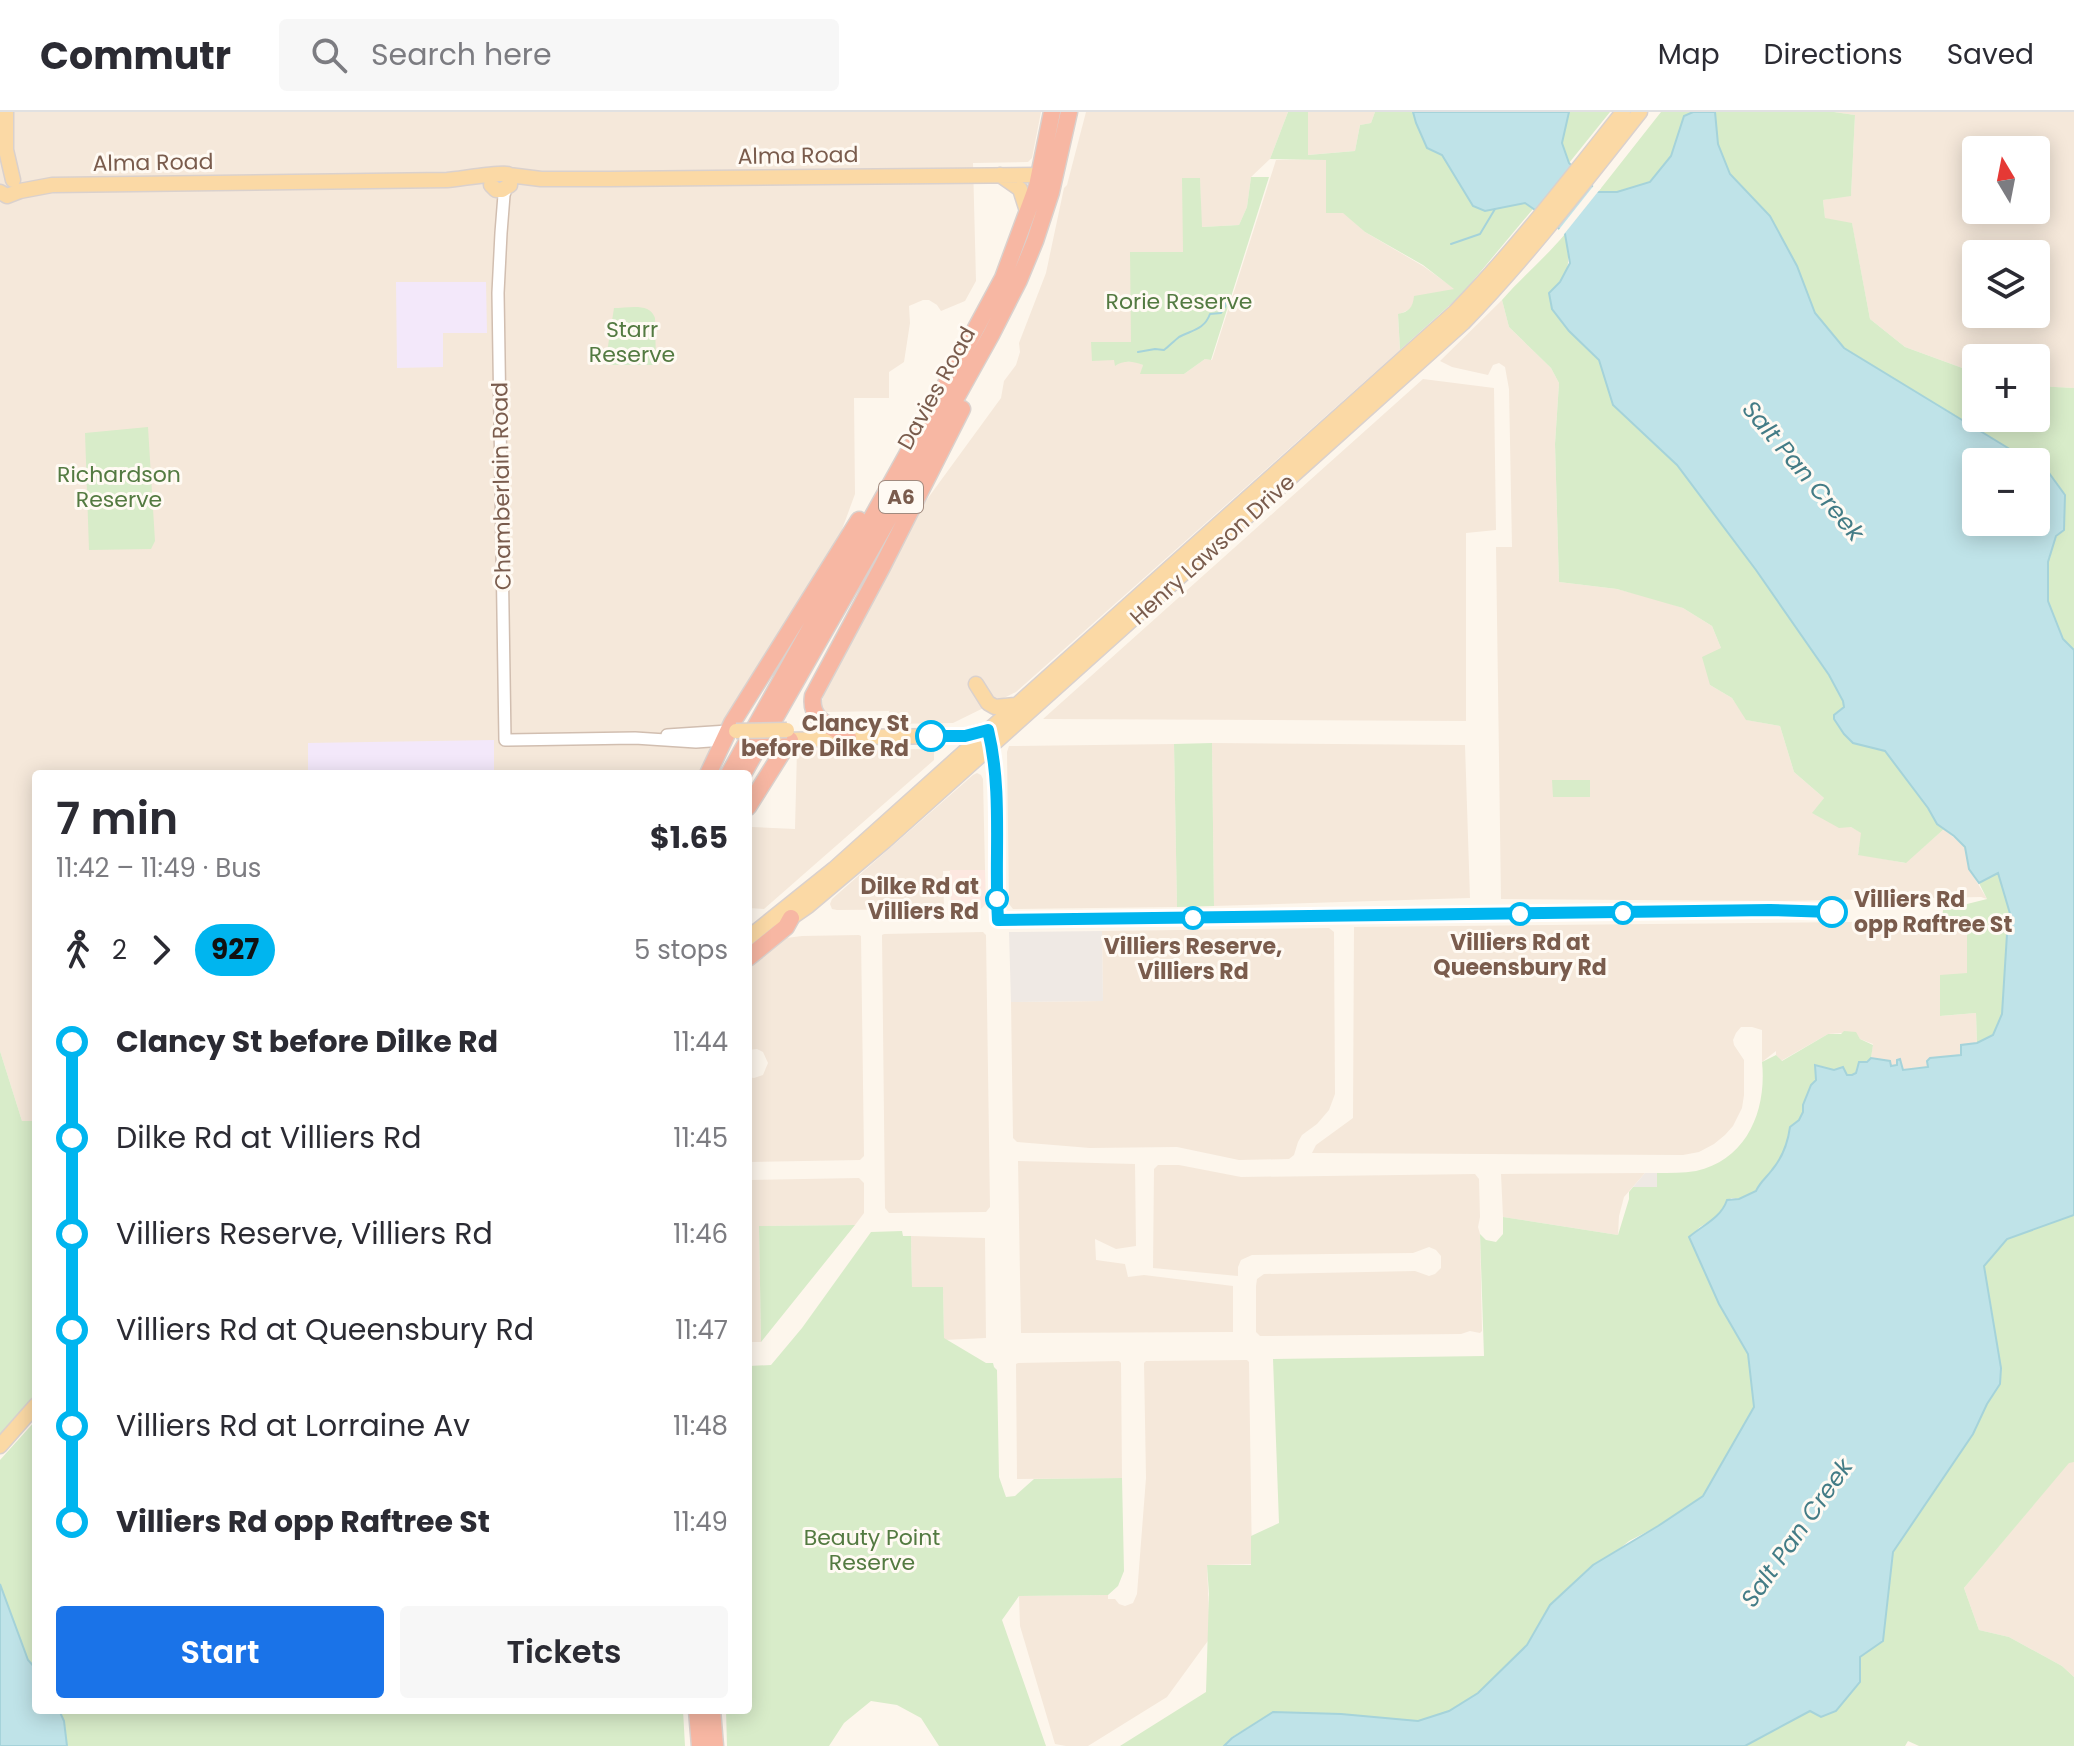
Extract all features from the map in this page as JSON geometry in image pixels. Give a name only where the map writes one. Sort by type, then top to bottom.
[{"type":"highway","name":"Davies Road","points":[[736,741],[948,380],[1003,278],[1028,214],[1048,175],[1052,112]]},
{"type":"highway","name":"Davies Road","points":[[736,741],[793,689],[970,373],[1019,280],[1035,241],[1048,175],[1069,112]]},
{"type":"highway","points":[[848,737],[819,720],[812,708],[813,696],[941,451],[1006,315],[1019,280]]},
{"type":"highway","points":[[752,800],[786,737]]},
{"type":"highway","points":[[711,770],[736,741]]},
{"type":"highway","name":"A6","points":[[730,770],[736,741]]},
{"type":"highway","name":"A6","points":[[736,741],[742,770]]},
{"type":"highway","points":[[752,955],[786,927],[789,912]]},
{"type":"highway","points":[[697,1714],[700,1746]]},
{"type":"highway","points":[[712,1714],[715,1746]]},
{"type":"main road","points":[[6,112],[6,150],[3,158],[7,185]]},
{"type":"main road","name":"Henry Lawson Drive","points":[[752,935],[789,912],[808,906],[852,869],[1463,323],[1500,284],[1623,112]]},
{"type":"main road","name":"Henry Lawson Drive","points":[[752,946],[954,760],[1455,312],[1530,238],[1640,112]]},
{"type":"main road","points":[[1000,175],[1020,189],[1028,214]]},
{"type":"main road","name":"Alma Road","points":[[7,185],[447,180],[452,183],[501,183],[541,179],[1048,175]]},
{"type":"main road","points":[[976,684],[988,703],[995,707],[1015,705]]},
{"type":"main road","points":[[736,741],[830,731],[848,737],[965,736],[988,730],[992,745]]},
{"type":"main road","points":[[931,736],[952,743],[954,760]]},
{"type":"main road","points":[[0,1446],[32,1410]]},
{"type":"street","name":"Chamberlain Road","points":[[501,183],[504,195],[498,293],[505,740],[635,738],[691,733],[736,741]]},
{"type":"shaded area","points":[[0,112],[1041,112],[1032,158],[1028,162],[973,163],[976,281],[965,301],[941,311],[929,300],[909,306],[910,323],[904,362],[889,372],[889,398],[854,398],[855,494],[833,554],[704,770],[32,770],[32,1121],[22,1121],[0,1051]]},
{"type":"shaded area","points":[[1086,112],[1288,112],[1270,159],[1251,177],[1247,207],[1239,225],[1201,227],[1200,179],[1183,252],[1131,342],[1115,360],[1115,365],[1136,362],[1143,365],[1141,374],[1184,374],[1205,359],[1212,360],[1276,160],[1327,159],[1326,213],[1343,212],[1365,232],[1455,289],[1414,302],[1410,309],[1398,315],[1400,350],[1016,692],[953,723],[890,724],[889,711],[824,712],[821,704],[828,682],[887,569],[896,560],[906,530],[1001,398],[1004,381],[1016,365],[1019,343],[1046,273],[1064,188]]},
{"type":"shaded area","points":[[1308,112],[1375,112],[1371,123],[1360,125],[1355,151],[1307,155]]},
{"type":"shaded area","points":[[1834,112],[2074,112],[2074,388],[2050,387],[2050,344],[1962,344],[1962,368],[1905,347],[1870,319],[1852,224],[1825,219],[1823,200],[1851,195],[1855,115]]},
{"type":"shaded area","points":[[396,282],[486,282],[487,333],[443,333],[443,367],[397,368]]},
{"type":"shaded area","points":[[1502,300],[1509,327],[1551,368],[1559,383],[1555,444],[1559,582],[1617,589],[1656,599],[1683,608],[1712,626],[1721,648],[1710,685],[1732,698],[1747,720],[1780,726],[1794,772],[1824,798],[1813,813],[1862,833],[1858,854],[1905,863],[1944,829],[1965,847],[1969,869],[1987,899],[1501,899],[1496,547],[1512,547],[1509,389],[1505,367],[1499,363],[1493,365],[1488,375],[1440,361]]},
{"type":"shaded area","points":[[1423,379],[1494,388],[1496,530],[1466,533],[1466,721],[1043,719]]},
{"type":"shaded area","points":[[494,740],[494,770],[308,770],[308,743]]},
{"type":"shaded area","points":[[1212,743],[1465,745],[1470,898],[1214,906]]},
{"type":"shaded area","points":[[1174,744],[1177,907],[1013,909],[1009,904],[1009,746]]},
{"type":"shaded area","points":[[934,749],[934,760],[764,909],[752,908],[752,827],[795,829],[797,750]]},
{"type":"shaded area","points":[[977,773],[983,779],[985,870],[943,871],[944,909],[832,909],[832,899]]},
{"type":"shaded area","points":[[950,870],[985,870],[986,904],[981,909],[951,909]]},
{"type":"shaded area","points":[[1967,921],[1967,974],[1941,1016],[1976,1013],[1977,1043],[1961,1045],[1961,1055],[1930,1058],[1928,1067],[1902,1071],[1897,1065],[1891,1066],[1889,1061],[1871,1058],[1873,1044],[1860,1039],[1855,1032],[1828,1034],[1781,1061],[1776,1051],[1762,1062],[1762,1030],[1741,1027],[1733,1040],[1744,1060],[1742,1108],[1725,1135],[1699,1152],[1683,1155],[1312,1153],[1316,1145],[1353,1118],[1354,927]]},
{"type":"shaded area","points":[[1329,928],[1334,932],[1335,1094],[1329,1110],[1302,1135],[1294,1155],[1289,1159],[1239,1160],[1177,1147],[1090,1148],[1017,1142],[1013,1138],[1011,1002],[1103,1001],[1102,931]]},
{"type":"shaded area","points":[[1102,931],[1103,1001],[1011,1002],[1009,932]]},
{"type":"shaded area","points":[[983,932],[986,935],[990,1207],[986,1212],[889,1213],[885,1208],[882,935]]},
{"type":"shaded area","points":[[861,936],[864,1156],[860,1160],[752,1162],[752,1078],[763,1075],[768,1063],[763,1052],[752,1050],[752,963],[786,938]]},
{"type":"shaded area","points":[[1018,1161],[1135,1164],[1136,1246],[1116,1249],[1095,1239],[1096,1260],[1125,1264],[1128,1277],[1144,1275],[1233,1286],[1233,1332],[1021,1333]]},
{"type":"shaded area","points":[[1158,1165],[1179,1165],[1241,1177],[1475,1174],[1479,1179],[1482,1331],[1461,1334],[1260,1336],[1256,1332],[1256,1286],[1257,1279],[1264,1274],[1415,1271],[1429,1276],[1441,1268],[1441,1256],[1429,1247],[1413,1253],[1252,1255],[1241,1260],[1238,1276],[1153,1268],[1154,1169]]},
{"type":"shaded area","points":[[1645,1173],[1624,1197],[1618,1235],[1503,1217],[1501,1174]]},
{"type":"shaded area","points":[[1645,1173],[1657,1173],[1657,1187],[1633,1187]]},
{"type":"shaded area","points":[[859,1178],[864,1183],[864,1213],[855,1225],[759,1226],[761,1342],[752,1342],[752,1180]]},
{"type":"shaded area","points":[[911,1236],[985,1238],[986,1338],[944,1340],[943,1287],[912,1287]]},
{"type":"shaded area","points":[[1247,1360],[1252,1564],[1207,1565],[1210,1638],[1167,1697],[1088,1746],[1055,1744],[1020,1626],[1019,1596],[1108,1595],[1108,1599],[1115,1599],[1125,1606],[1133,1603],[1137,1594],[1146,1478],[1144,1363]]},
{"type":"shaded area","points":[[1119,1361],[1122,1478],[1017,1479],[1016,1364]]},
{"type":"shaded area","points":[[2069,1462],[2074,1462],[2074,1677],[2062,1666],[2009,1637],[1979,1630],[1964,1588]]},
{"type":"green space","points":[[1288,112],[1308,112],[1308,155],[1355,151],[1360,125],[1371,123],[1375,112],[1413,112],[1416,123],[1442,155],[1473,206],[1525,203],[1533,209],[1461,295],[1400,350],[1398,314],[1410,308],[1414,296],[1454,289],[1423,265],[1365,232],[1343,213],[1326,213],[1326,160],[1270,159]]},
{"type":"green space","points":[[1569,112],[1610,112],[1569,163],[1562,143]]},
{"type":"green space","points":[[1661,112],[1693,112],[1684,116],[1671,156],[1650,182],[1617,192],[1598,192]]},
{"type":"green space","points":[[1715,112],[1834,112],[1855,115],[1851,196],[1823,200],[1825,218],[1852,223],[1870,319],[1905,347],[1962,368],[1962,420],[1844,348],[1815,313],[1797,266],[1770,216],[1730,174],[1718,144]]},
{"type":"green space","name":"Rorie Reserve","points":[[1251,177],[1269,177],[1211,360],[1205,359],[1184,374],[1140,374],[1143,365],[1136,363],[1125,362],[1115,366],[1114,360],[1092,361],[1091,342],[1131,342],[1130,252],[1183,252],[1182,178],[1200,178],[1202,227],[1239,225],[1247,207]]},
{"type":"green space","points":[[1565,234],[1568,266],[1549,293],[1569,331],[1599,360],[1613,405],[1677,465],[1756,570],[1829,675],[1843,702],[1844,707],[1834,715],[1834,719],[1844,734],[1853,743],[1885,751],[1937,824],[1944,829],[1906,863],[1858,855],[1861,833],[1851,827],[1839,828],[1812,813],[1824,798],[1794,772],[1780,726],[1746,720],[1732,698],[1710,685],[1702,657],[1721,648],[1712,626],[1683,608],[1617,589],[1559,582],[1555,444],[1559,383],[1551,368],[1509,327],[1502,300]]},
{"type":"green space","name":"Starr Reserve","points":[[638,307],[652,313],[655,318],[656,365],[605,365],[614,308]]},
{"type":"green space","points":[[2050,387],[2074,388],[2074,650],[2063,639],[2048,601],[2048,562],[2056,536],[2050,448],[2008,448],[1982,432],[2050,432]]},
{"type":"green space","name":"Richardson Reserve","points":[[148,427],[155,541],[151,549],[89,550],[85,433]]},
{"type":"green space","points":[[1212,743],[1214,906],[1177,907],[1174,744]]},
{"type":"green space","points":[[1552,780],[1590,780],[1590,797],[1553,797]]},
{"type":"green space","points":[[1998,872],[2011,917],[2007,934],[2002,1014],[1993,1035],[1977,1043],[1976,1013],[1940,1016],[1940,975],[1967,973],[1967,921],[1942,921],[1943,910],[1987,899],[1979,883]]},
{"type":"green space","points":[[1856,1032],[1860,1039],[1873,1045],[1871,1058],[1857,1067],[1852,1075],[1823,1069],[1811,1085],[1799,1120],[1790,1127],[1779,1160],[1756,1191],[1739,1199],[1731,1198],[1718,1216],[1689,1237],[1719,1304],[1748,1354],[1754,1407],[1703,1496],[1629,1541],[1550,1605],[1527,1645],[1478,1693],[1449,1711],[1418,1721],[1273,1712],[1232,1737],[1224,1746],[1120,1746],[1206,1692],[1207,1565],[1251,1565],[1251,1536],[1279,1523],[1273,1359],[1484,1356],[1480,1234],[1486,1240],[1496,1242],[1503,1234],[1503,1217],[1618,1235],[1633,1187],[1657,1187],[1657,1173],[1696,1171],[1714,1165],[1741,1144],[1757,1115],[1763,1080],[1762,1062],[1776,1055],[1782,1061],[1828,1034]]},
{"type":"green space","points":[[0,1051],[22,1121],[32,1121],[32,1405],[0,1438]]},
{"type":"green space","points":[[2074,1215],[2074,1462],[2069,1463],[1964,1588],[1979,1630],[2009,1637],[2062,1666],[2074,1677],[2074,1746],[1919,1746],[1908,1741],[1905,1746],[1745,1746],[1810,1711],[1860,1657],[1883,1641],[1893,1552],[1973,1434],[2000,1384],[2001,1368],[1984,1266],[2007,1239]]},
{"type":"green space","points":[[855,1225],[761,1342],[759,1226]]},
{"type":"green space","name":"Beauty Point Reserve","points":[[902,1231],[903,1236],[911,1236],[912,1287],[943,1287],[944,1338],[986,1363],[993,1363],[997,1370],[999,1477],[1006,1497],[1015,1496],[1034,1479],[1122,1478],[1124,1571],[1118,1586],[1108,1595],[1019,1596],[1002,1620],[1046,1746],[939,1746],[921,1718],[897,1705],[871,1701],[844,1723],[829,1746],[727,1746],[726,1714],[752,1714],[752,1366],[771,1365],[802,1328],[871,1232]]},
{"type":"green space","points":[[32,1424],[32,1714],[683,1714],[685,1746],[6,1746],[0,1631],[0,1460]]},
{"type":"water","name":"Salt Pan Creek","points":[[1413,112],[1569,112],[1562,143],[1569,163],[1598,192],[1617,192],[1650,182],[1671,156],[1684,116],[1693,112],[1715,112],[1718,144],[1730,174],[1770,216],[1797,266],[1815,313],[1844,348],[1962,420],[1962,432],[1982,432],[2008,448],[1962,448],[1962,536],[2050,536],[2050,474],[2065,495],[2064,530],[2056,536],[2048,562],[2048,601],[2063,639],[2074,650],[2074,1215],[2007,1239],[1984,1266],[2001,1368],[2000,1384],[1973,1434],[1893,1552],[1883,1641],[1860,1657],[1860,1682],[1836,1711],[1821,1717],[1810,1711],[1745,1746],[1224,1746],[1273,1712],[1418,1721],[1449,1711],[1478,1693],[1527,1645],[1550,1605],[1593,1565],[1703,1496],[1754,1407],[1748,1354],[1719,1304],[1689,1237],[1716,1216],[1727,1200],[1739,1199],[1756,1191],[1776,1165],[1790,1127],[1799,1120],[1811,1085],[1816,1080],[1815,1065],[1834,1070],[1843,1067],[1847,1075],[1856,1073],[1859,1062],[1867,1062],[1871,1058],[1890,1061],[1891,1066],[1897,1065],[1900,1059],[1903,1070],[1928,1067],[1930,1058],[1961,1055],[1961,1045],[1977,1043],[1993,1035],[2002,1014],[2007,934],[2011,917],[1998,873],[1979,883],[1969,869],[1965,847],[1937,824],[1885,751],[1853,743],[1844,734],[1834,719],[1834,715],[1844,707],[1843,701],[1829,675],[1756,570],[1677,465],[1613,405],[1599,360],[1569,331],[1552,309],[1549,293],[1560,282],[1570,263],[1565,234],[1525,203],[1485,211],[1473,206],[1442,155],[1427,148]]},
{"type":"water","points":[[0,1584],[32,1664],[32,1714],[61,1714],[67,1746],[0,1746]]},
{"type":"pier","points":[[1595,184],[1601,188],[1561,238],[1557,232]]},
{"type":"waterway","points":[[1451,244],[1480,234],[1495,209]]},
{"type":"waterway","points":[[1138,352],[1164,350],[1179,337],[1201,326],[1210,314],[1221,313],[1227,297]]},
{"type":"bus line","name":"927","points":[[931,736],[965,736],[988,730],[996,781],[998,920],[1770,910],[1832,912]]},
{"type":"place","name":"Clancy St before Dilke Rd","points":[[931,736]]},
{"type":"place","name":"Dilke Rd at Villiers Rd","points":[[997,899]]},
{"type":"place","name":"Villiers Rd opp Raftree St","points":[[1832,912]]},
{"type":"place","name":"Villiers Rd at Queensbury Rd","points":[[1520,914]]},
{"type":"place","name":"Villiers Reserve, Villiers Rd","points":[[1193,918]]}]
